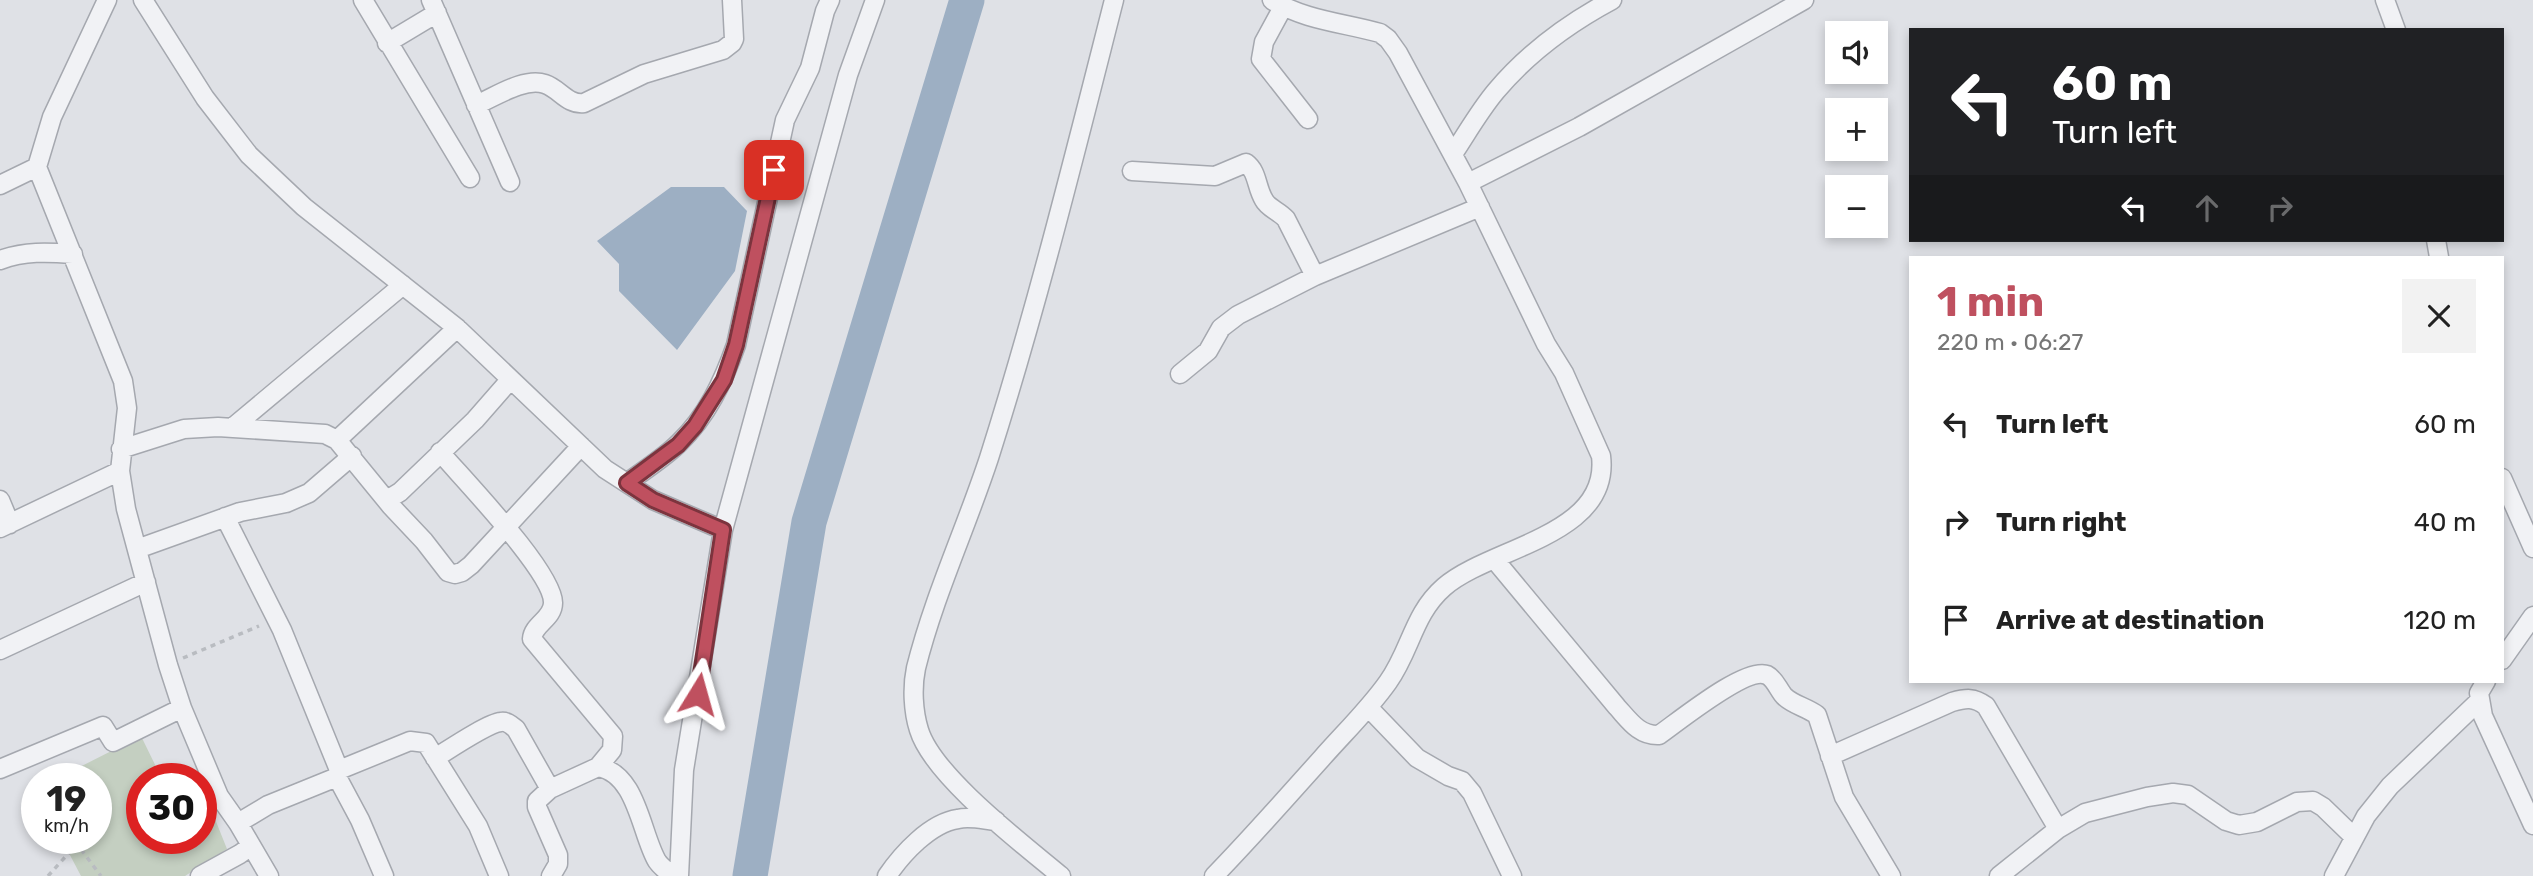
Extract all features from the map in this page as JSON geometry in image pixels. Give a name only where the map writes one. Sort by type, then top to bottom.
[{"type":"street","points":[[107,0],[52,117],[37,167],[123,381],[127,408],[120,471],[126,509],[182,708],[219,796],[238,823],[245,850],[269,876]]},
{"type":"street","points":[[143,0],[205,98],[249,155],[304,207],[457,328],[606,469],[653,500],[723,530]]},
{"type":"street","points":[[363,0],[470,178]]},
{"type":"street","points":[[476,105],[533,83],[545,84],[570,101],[584,103],[644,74],[723,50],[734,39],[732,0]]},
{"type":"street","points":[[627,483],[687,435],[724,380],[736,345],[785,120],[810,68],[830,0]]},
{"type":"street","points":[[680,876],[684,770],[723,530],[848,75],[875,0]]},
{"type":"street","points":[[1061,876],[996,821],[950,777],[925,744],[914,710],[915,671],[929,623],[988,459],[1051,243],[1114,0]]},
{"type":"street","points":[[1453,154],[1495,93],[1515,70],[1542,46],[1588,13],[1612,0]]},
{"type":"street","points":[[1468,183],[1580,127],[1804,0]]},
{"type":"street","points":[[2385,0],[2395,28]]},
{"type":"street","points":[[1220,874],[1389,681],[1419,618],[1433,597],[1448,584],[1569,522],[1592,499],[1601,481],[1601,456],[1564,373],[1546,344],[1468,183],[1398,53],[1380,33],[1317,18],[1277,3],[1261,59],[1308,119]]},
{"type":"street","points":[[387,43],[434,6],[510,182]]},
{"type":"street","points":[[1132,170],[1203,177],[1215,176],[1246,163],[1253,169],[1265,203],[1286,219],[1315,276]]},
{"type":"street","points":[[0,185],[37,167]]},
{"type":"street","points":[[1180,374],[1208,351],[1227,323],[1315,276],[1480,207]]},
{"type":"street","points":[[0,260],[19,253],[40,251],[73,254]]},
{"type":"street","points":[[232,428],[402,285]]},
{"type":"street","points":[[337,440],[457,328]]},
{"type":"street","points":[[387,500],[400,492],[475,420],[510,380]]},
{"type":"street","points":[[121,449],[184,429],[232,428],[325,434],[337,440],[352,456],[448,572],[455,574],[471,565],[504,526],[581,446]]},
{"type":"street","points":[[440,452],[504,526],[545,580],[552,594],[553,605],[550,614],[535,629],[532,639],[613,736],[612,750],[598,767],[550,789],[537,801],[537,807],[558,855],[558,864],[551,876]]},
{"type":"street","points":[[137,549],[225,517],[265,505],[286,503],[309,493],[352,456]]},
{"type":"street","points":[[0,500],[5,526],[120,471]]},
{"type":"street","points":[[2504,483],[2533,548]]},
{"type":"street","points":[[225,517],[276,620],[338,773],[384,876]]},
{"type":"street","points":[[1494,559],[1617,707],[1638,729],[1649,736],[1659,735],[1738,680],[1756,673],[1765,674],[1794,704],[1807,707],[1817,715],[1853,816],[1891,876]]},
{"type":"street","points":[[0,650],[146,582]]},
{"type":"street","points":[[2504,657],[2533,616]]},
{"type":"street","points":[[2485,683],[2479,692],[2483,716],[2533,825]]},
{"type":"street","points":[[1830,757],[1952,702],[1977,699],[1986,706],[2058,829]]},
{"type":"street","points":[[2334,876],[2366,816],[2390,786],[2479,702]]},
{"type":"street","points":[[1368,707],[1417,758],[1462,781],[1472,793],[1512,876]]},
{"type":"street","points":[[0,769],[103,726],[113,742],[182,708]]},
{"type":"street","points":[[435,758],[500,722],[509,724],[516,729],[550,789]]},
{"type":"street","points":[[238,823],[268,805],[415,740],[429,746],[478,825],[499,876]]},
{"type":"street","points":[[598,767],[613,774],[635,799],[656,858],[673,876]]},
{"type":"street","points":[[2000,876],[2058,829],[2085,813],[2173,793],[2188,796],[2226,821],[2239,825],[2257,822],[2297,802],[2312,801],[2323,807],[2354,837]]},
{"type":"street","points":[[887,876],[896,862],[942,824],[967,818],[996,821]]},
{"type":"street","points":[[200,876],[245,850]]},
{"type":"path","points":[[168,665],[276,620]]},
{"type":"path","points":[[48,876],[77,844],[101,876]]},
{"type":"green space","points":[[141,736],[154,763],[126,763],[126,854],[217,854],[217,824],[227,849],[185,876],[81,876],[69,854],[112,854],[112,763],[88,763]]},
{"type":"water","points":[[671,187],[724,187],[747,211],[735,271],[677,350],[619,291],[619,264],[597,241]]},
{"type":"waterway","points":[[750,876],[809,522],[967,0]]},
{"type":"route","points":[[698,694],[723,530],[653,500],[627,483],[678,445],[695,426],[724,380],[736,345],[774,170]]}]
